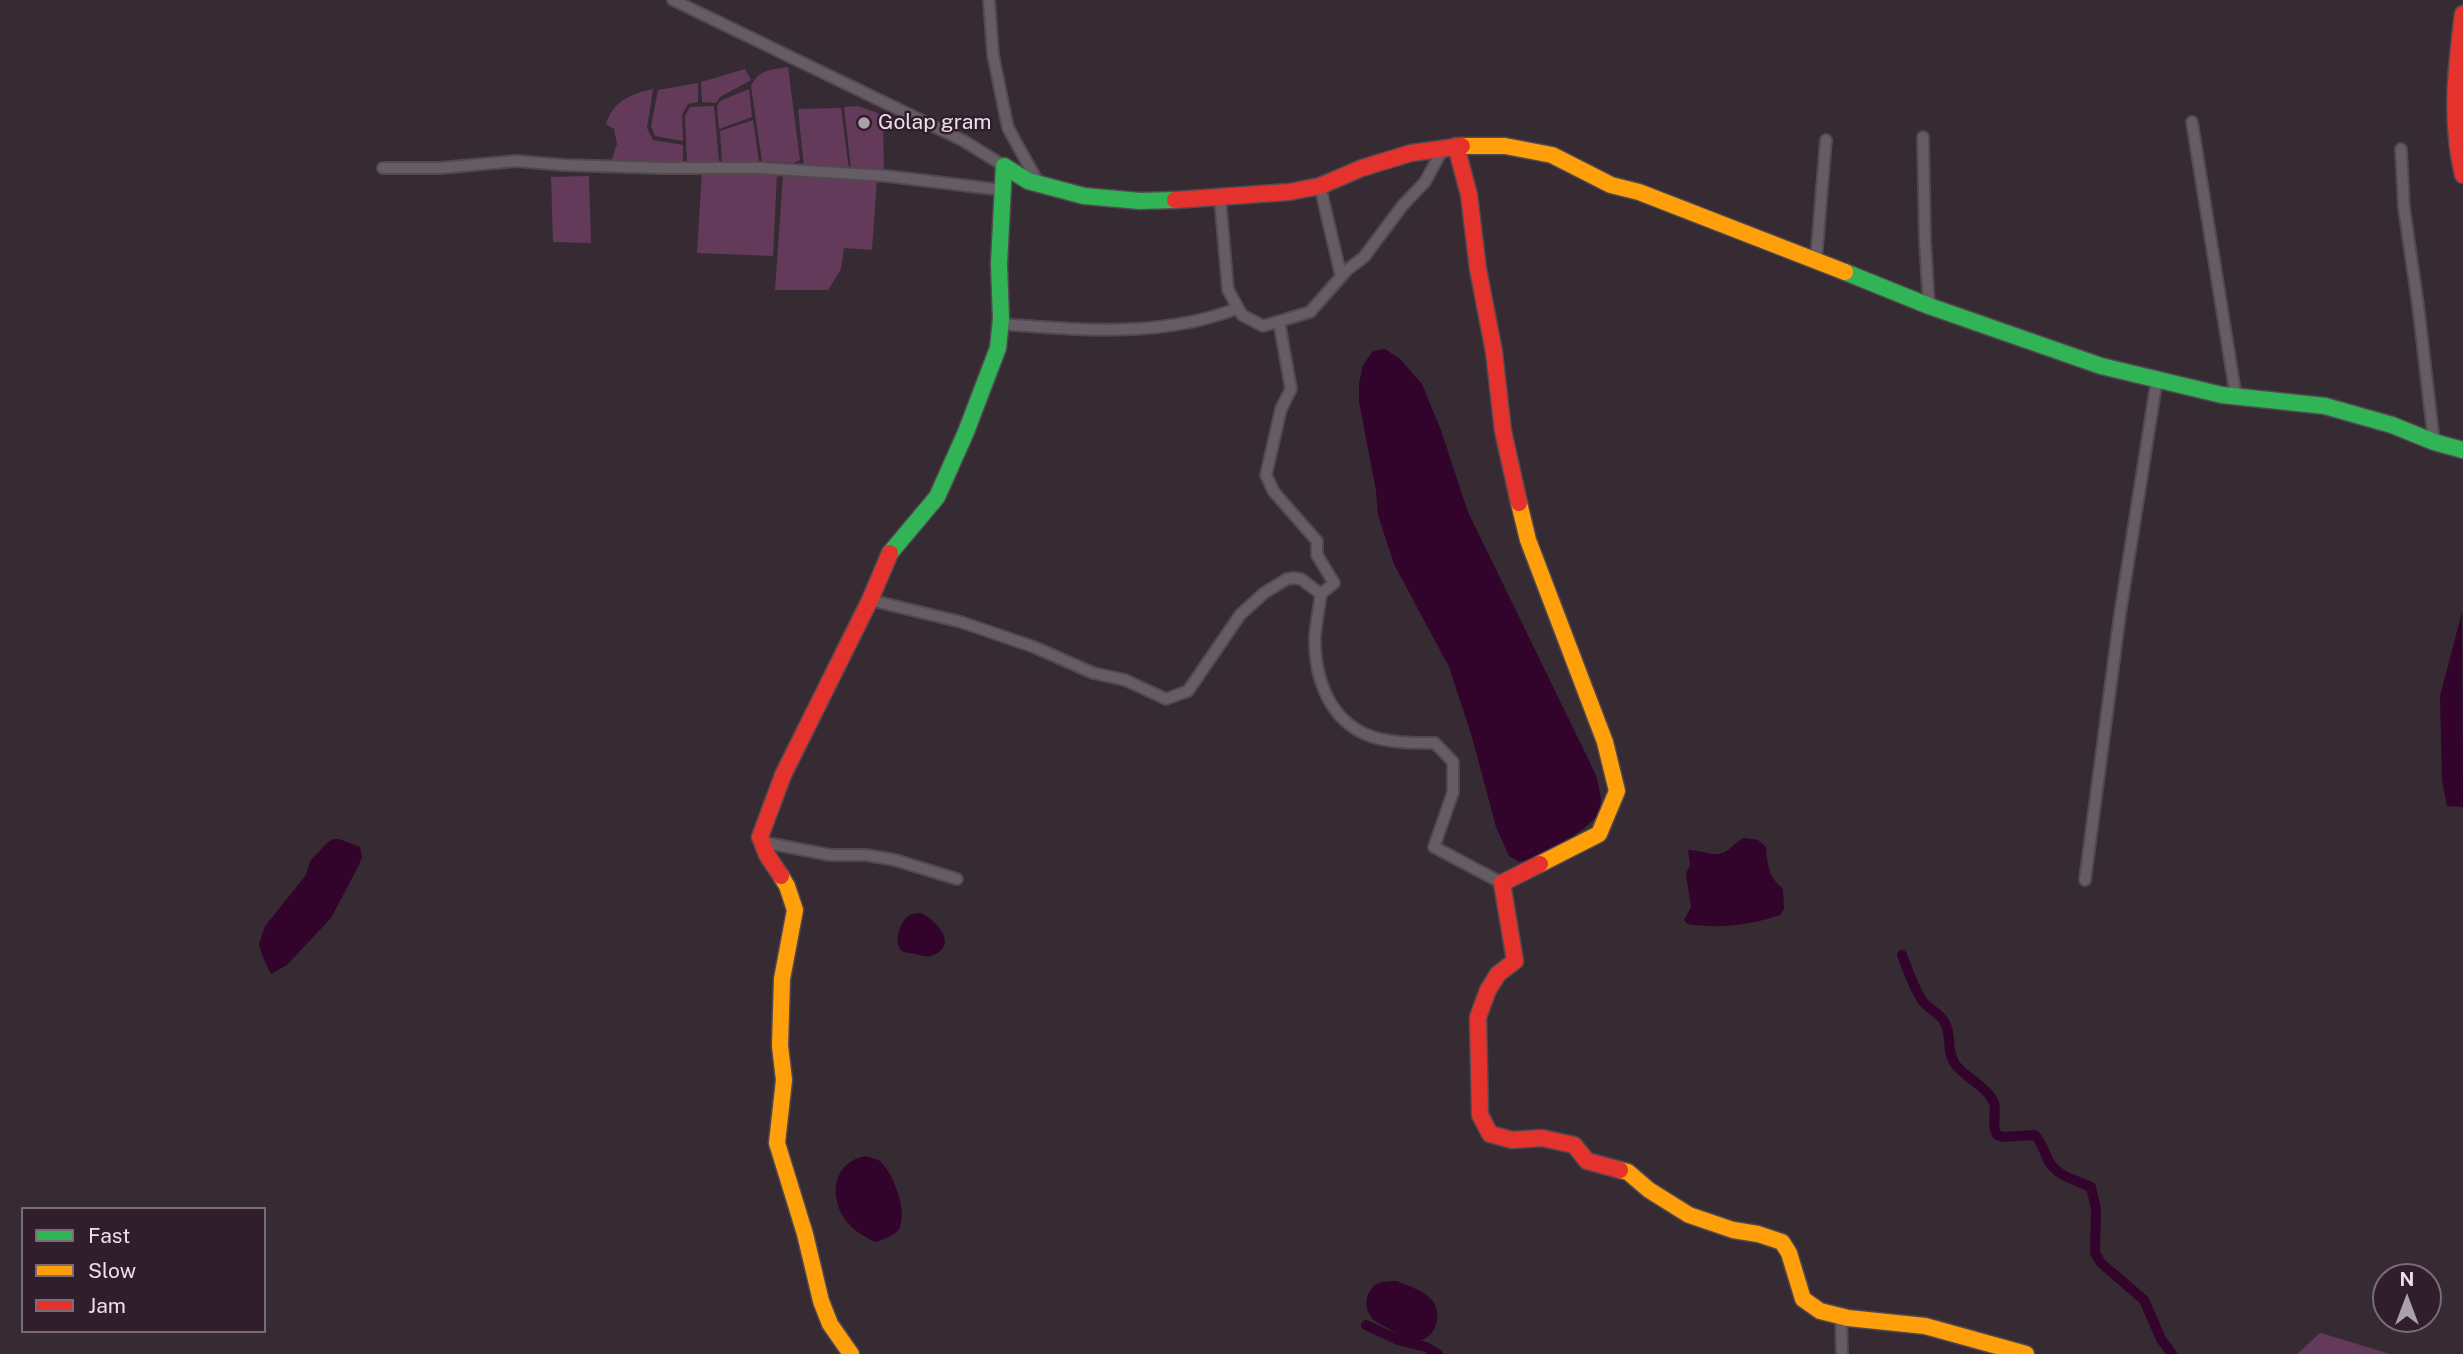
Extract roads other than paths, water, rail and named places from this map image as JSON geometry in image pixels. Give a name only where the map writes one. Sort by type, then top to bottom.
[{"type":"street","points":[[673,0],[964,141],[1028,181],[1084,196],[1140,201],[1289,192],[1320,186],[1362,168],[1411,153],[1450,147],[1505,146],[1552,155],[1611,185],[1639,192],[1929,306],[2101,366],[2236,397],[2325,406],[2392,425],[2463,450]]},
{"type":"street","points":[[989,0],[993,55],[1008,128],[1040,184]]},
{"type":"street","points":[[2463,13],[2454,90],[2455,130],[2463,175]]},
{"type":"street","points":[[2192,122],[2236,397]]},
{"type":"street","points":[[1923,136],[1929,306]]},
{"type":"street","points":[[1816,260],[1826,140]]},
{"type":"street","points":[[1220,198],[1228,290],[1242,315],[1263,326],[1310,312],[1341,276],[1364,257],[1450,147]]},
{"type":"street","points":[[1450,147],[1469,195],[1478,268],[1494,352],[1503,431],[1528,540],[1605,742],[1617,791],[1599,834],[1502,883]]},
{"type":"street","points":[[2400,149],[2404,208],[2434,442]]},
{"type":"street","points":[[383,169],[440,169],[516,161],[662,169],[760,168],[887,176],[1002,190]]},
{"type":"street","points":[[851,1354],[830,1324],[821,1301],[805,1234],[778,1143],[784,1080],[780,1046],[782,979],[795,910],[787,886],[767,855],[760,836],[783,775],[870,600],[889,554],[937,497],[985,384],[998,348],[1004,166]]},
{"type":"street","points":[[1320,186],[1341,276]]},
{"type":"street","points":[[1000,324],[1141,330],[1205,320],[1238,308]]},
{"type":"street","points":[[1279,321],[1291,389],[1281,409],[1266,475],[1274,492],[1317,541],[1317,555],[1334,583],[1321,594],[1315,638],[1318,676],[1326,698],[1341,718],[1368,736],[1435,743],[1453,762],[1453,792],[1434,847],[1502,883]]},
{"type":"street","points":[[2085,880],[2120,614],[2157,379]]},
{"type":"street","points":[[870,600],[961,622],[1034,647],[1093,673],[1125,680],[1166,699],[1188,691],[1240,615],[1264,593],[1293,578],[1301,579],[1321,594]]},
{"type":"street","points":[[762,842],[830,855],[866,855],[895,860],[957,879]]},
{"type":"street","points":[[1502,883],[1515,961],[1498,974],[1488,990],[1478,1017],[1480,1115],[1490,1134],[1513,1140],[1542,1138],[1574,1145],[1587,1161],[1628,1172],[1649,1190],[1689,1214],[1733,1230],[1782,1242],[1789,1253],[1803,1299],[1820,1311],[1925,1326],[2025,1354]]},
{"type":"street","points":[[1841,1316],[1842,1354]]},
{"type":"waterway","points":[[1902,955],[1919,995],[1945,1023],[1955,1064],[1991,1097],[1997,1135],[2035,1135],[2056,1170],[2091,1187],[2096,1209],[2095,1253],[2101,1263],[2144,1300],[2161,1339],[2172,1354]]},
{"type":"waterway","points":[[1366,1325],[1438,1354]]},
{"type":"place","name":"Golap gram","points":[[864,123]]}]
